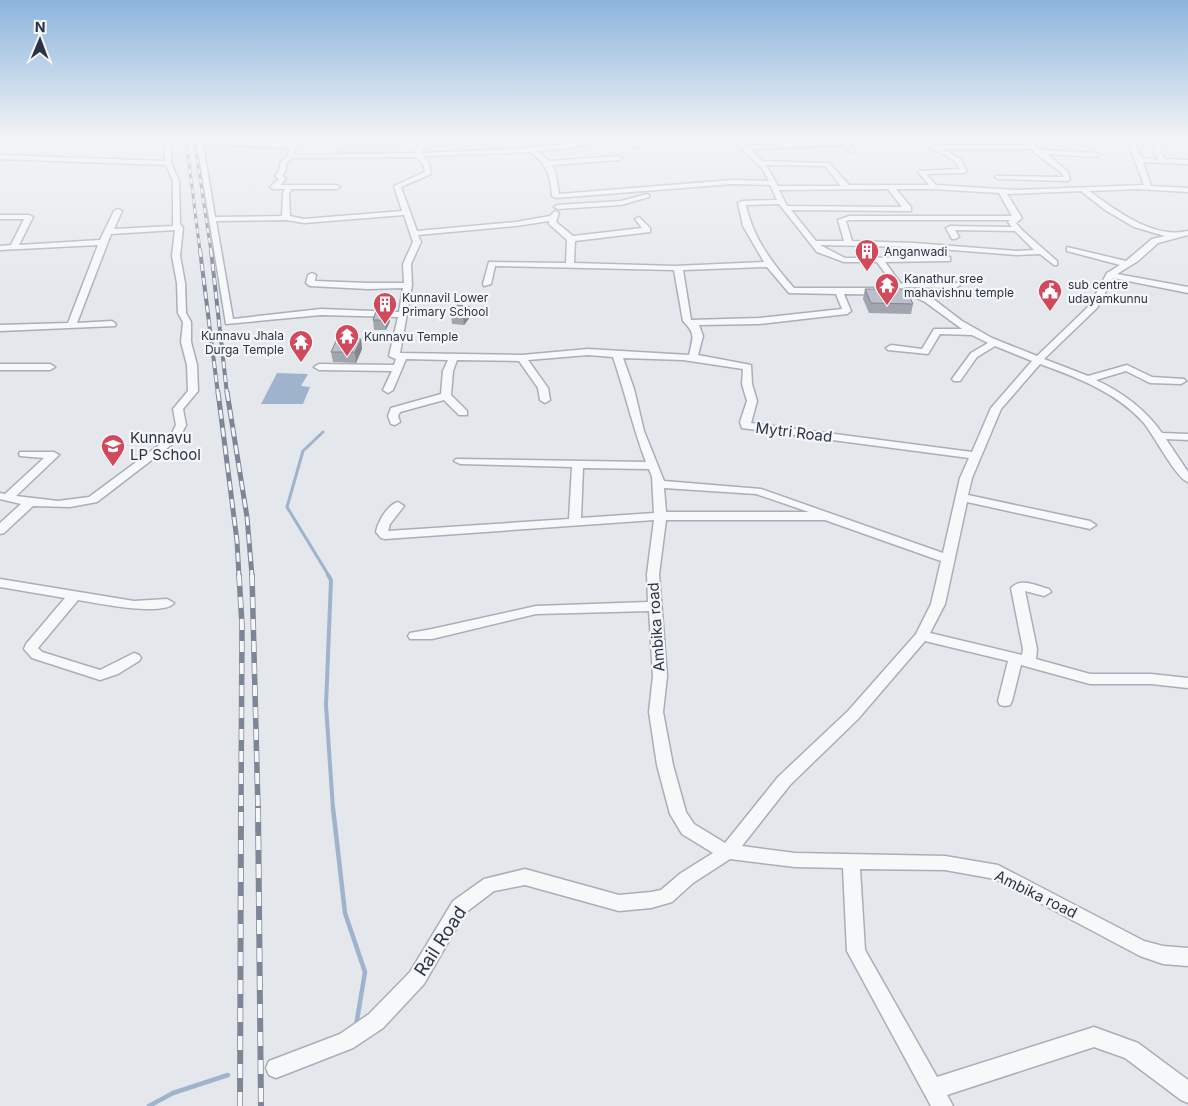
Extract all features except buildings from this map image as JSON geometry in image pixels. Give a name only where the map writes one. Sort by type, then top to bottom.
[{"type":"street","points":[[4,497],[29,503],[80,504],[93,500],[174,439],[181,425],[178,409],[193,391],[192,365],[186,342],[187,322],[182,313],[181,283],[176,256],[179,228],[176,225],[176,191]]},
{"type":"street","points":[[207,191],[229,322],[321,312],[403,315]]},
{"type":"street","points":[[286,218],[287,191]]},
{"type":"street","points":[[399,191],[416,233],[417,242],[407,264],[408,285],[394,356],[400,362]]},
{"type":"street","points":[[555,191],[558,207],[552,222],[572,239],[647,230],[639,218]]},
{"type":"street","points":[[556,196],[624,191]]},
{"type":"street","points":[[775,191],[783,205],[820,250],[844,260],[947,259]]},
{"type":"street","points":[[893,191],[908,209],[742,203],[747,226],[769,264],[792,292],[840,293],[956,285]]},
{"type":"street","points":[[1002,191],[1018,218]]},
{"type":"street","points":[[1086,191],[1108,208],[1138,224],[1172,236]]},
{"type":"street","points":[[558,207],[621,203],[641,196],[655,195]]},
{"type":"street","points":[[72,324],[103,242],[118,211]]},
{"type":"street","points":[[211,219],[286,218],[304,221],[408,213]]},
{"type":"street","points":[[0,217],[29,217],[14,247]]},
{"type":"street","points":[[416,233],[516,224],[552,218]]},
{"type":"street","points":[[849,244],[842,220],[849,218],[1018,218]]},
{"type":"street","points":[[1018,218],[1012,222],[1017,230],[1040,252]]},
{"type":"street","points":[[109,232],[179,228]]},
{"type":"street","points":[[956,237],[950,228],[1017,230]]},
{"type":"street","points":[[1110,275],[1155,241],[1188,233]]},
{"type":"street","points":[[570,264],[572,239]]},
{"type":"street","points":[[0,248],[103,242]]},
{"type":"street","points":[[814,243],[914,245],[1017,253],[1040,252],[1046,254],[1054,263]]},
{"type":"street","points":[[1070,249],[1127,264]]},
{"type":"street","points":[[879,260],[900,288],[928,298],[940,310],[974,332],[1086,380],[1122,399],[1139,412],[1160,436],[1173,461],[1188,479]]},
{"type":"street","points":[[486,284],[492,264],[570,264],[575,267],[678,268],[769,264]]},
{"type":"street","points":[[678,268],[687,321],[694,325],[698,336],[693,358]]},
{"type":"street","points":[[312,275],[310,283],[368,286],[408,285]]},
{"type":"street","points":[[1110,275],[1188,290]]},
{"type":"street","name":"Rail Road","points":[[276,1068],[346,1041],[376,1021],[417,978],[459,907],[473,894],[490,884],[525,877],[619,903],[635,903],[666,896],[687,878],[728,852],[784,781],[853,715],[922,636],[938,604],[946,558],[961,497],[975,456],[996,408],[1038,360],[1094,306],[1110,275]]},
{"type":"street","points":[[691,323],[758,321],[847,311],[840,293]]},
{"type":"street","points":[[2,330],[72,324],[112,324]]},
{"type":"street","points":[[891,348],[925,352],[937,331],[974,332]]},
{"type":"street","points":[[957,379],[974,355],[996,342]]},
{"type":"street","points":[[319,367],[453,358],[522,358],[588,352],[617,355]]},
{"type":"street","name":"Mytri Road","points":[[617,355],[693,358],[724,361],[748,367],[747,384],[752,401],[745,422],[746,426],[975,456]]},
{"type":"street","name":"Ambika road","points":[[617,355],[630,389],[639,431],[658,477],[660,516],[653,574],[660,676],[656,712],[661,750],[678,814],[688,829],[708,843],[728,852],[795,860],[945,863],[998,872],[1140,948],[1162,955],[1188,957]]},
{"type":"street","points":[[453,358],[448,371],[446,396],[463,413]]},
{"type":"street","points":[[522,358],[543,388],[545,400]]},
{"type":"street","points":[[388,390],[400,362]]},
{"type":"street","points":[[0,367],[50,367]]},
{"type":"street","points":[[1086,380],[1127,368],[1150,380],[1181,381]]},
{"type":"street","points":[[395,422],[393,416],[395,410],[446,396]]},
{"type":"street","points":[[1160,436],[1188,437]]},
{"type":"street","points":[[4,497],[54,455],[24,454]]},
{"type":"street","points":[[460,461],[653,466]]},
{"type":"street","points":[[575,521],[578,465]]},
{"type":"street","points":[[657,484],[757,491],[946,558]]},
{"type":"street","points":[[961,497],[1090,525]]},
{"type":"street","points":[[0,530],[29,503]]},
{"type":"street","points":[[398,506],[384,523],[382,532],[385,535],[660,516],[826,516],[946,558]]},
{"type":"street","points":[[0,583],[134,605],[167,603]]},
{"type":"street","points":[[1005,701],[1022,660],[1030,649],[1018,588],[1022,586],[1044,592]]},
{"type":"street","points":[[74,596],[33,644],[31,649],[36,655],[100,675],[134,658]]},
{"type":"street","points":[[415,636],[432,634],[536,610],[656,607]]},
{"type":"street","points":[[922,636],[1022,660],[1090,679],[1151,679],[1188,682]]},
{"type":"street","points":[[851,861],[856,951],[937,1097],[1094,1037],[1131,1050],[1188,1094]]},
{"type":"water","points":[[277,373],[308,374],[301,386],[310,387],[303,404],[261,404]]},
{"type":"waterway","points":[[323,432],[303,451],[287,507],[329,576]]},
{"type":"waterway","points":[[328,575],[331,580],[326,705],[333,809]]},
{"type":"waterway","points":[[333,808],[345,913],[365,972],[356,1026]]},
{"type":"waterway","points":[[149,1106],[173,1093],[228,1075]]},
{"type":"railway","points":[[192,191],[200,251]]},
{"type":"railway","points":[[202,191],[211,251]]},
{"type":"railway","points":[[200,250],[218,394]]},
{"type":"railway","points":[[211,250],[227,394]]},
{"type":"railway","points":[[218,392],[237,541],[239,576]]},
{"type":"railway","points":[[227,392],[247,517],[252,576]]},
{"type":"railway","points":[[239,575],[242,625],[241,809]]},
{"type":"railway","points":[[252,575],[258,809]]},
{"type":"railway","points":[[240,1106],[241,808]]},
{"type":"railway","points":[[258,808],[261,1106]]},
{"type":"place","name":"Anganwadi","points":[[867,272]]},
{"type":"place","name":"Kanathur sree mahavishnu temple","points":[[887,306]]},
{"type":"place","name":"sub centre udayamkunnu","points":[[1050,312]]},
{"type":"place","name":"Kunnavil Lower Primary School","points":[[385,325]]},
{"type":"place","name":"Kunnavu Temple","points":[[347,357]]},
{"type":"place","name":"Kunnavu Jhala Durga Temple","points":[[301,363]]},
{"type":"place","name":"Kunnavu LP School","points":[[113,467]]}]
